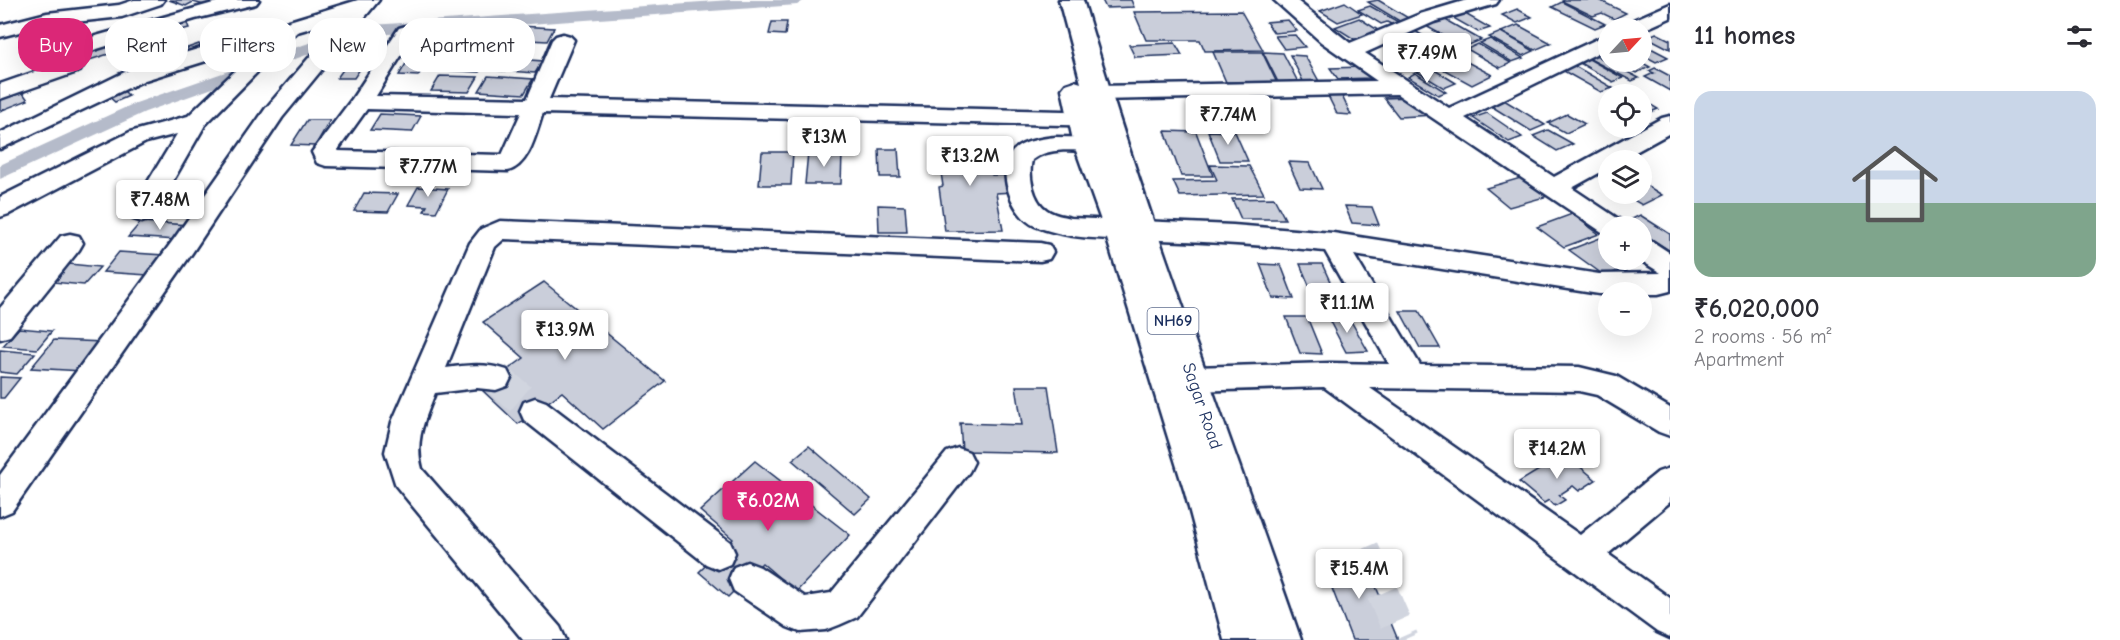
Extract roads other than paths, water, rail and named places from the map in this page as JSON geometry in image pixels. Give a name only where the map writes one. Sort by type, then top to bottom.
[{"type":"highway","name":"Sagar Road","points":[[1049,0],[1098,124],[1130,229],[1245,640]]},
{"type":"highway","name":"Sagar Road","points":[[1071,0],[1098,124]]},
{"type":"highway","name":"Sagar Road","points":[[1130,229],[1193,379],[1280,640]]},
{"type":"street","points":[[0,26],[48,0]]},
{"type":"street","points":[[0,31],[47,19],[122,10],[154,0]]},
{"type":"street","points":[[0,92],[249,0]]},
{"type":"street","points":[[1284,0],[1348,52],[1598,217]]},
{"type":"street","points":[[1348,52],[1427,18],[1489,0]]},
{"type":"street","points":[[296,25],[366,3]]},
{"type":"street","points":[[0,501],[183,246],[274,113],[366,3]]},
{"type":"street","points":[[1652,18],[1670,10]]},
{"type":"street","points":[[193,21],[200,30]]},
{"type":"street","points":[[93,46],[193,21]]},
{"type":"street","points":[[399,43],[361,102],[324,152],[326,158],[508,163],[512,160],[562,40]]},
{"type":"street","points":[[1448,117],[1598,45]]},
{"type":"street","points":[[0,142],[124,81],[200,55]]},
{"type":"street","points":[[142,213],[196,121],[244,72]]},
{"type":"street","points":[[361,102],[1098,124],[1400,87]]},
{"type":"street","points":[[0,208],[138,137],[196,121]]},
{"type":"street","points":[[1553,188],[1670,123]]},
{"type":"street","points":[[1098,124],[1039,146],[1022,154],[1018,160],[1017,170],[1025,202],[1038,216],[1059,224],[1333,242],[1599,284],[1658,284],[1670,281]]},
{"type":"street","points":[[547,640],[408,476],[401,452],[408,422],[483,243],[490,235],[500,231],[1040,252]]},
{"type":"street","points":[[1333,242],[1411,376]]},
{"type":"street","points":[[0,328],[70,243]]},
{"type":"street","points":[[1652,254],[1670,266]]},
{"type":"street","points":[[1193,379],[1330,375],[1579,379],[1605,386],[1670,423]]},
{"type":"street","points":[[1330,375],[1670,620]]},
{"type":"street","points":[[425,382],[477,376],[496,378]]},
{"type":"street","points":[[535,411],[718,553]]},
{"type":"street","points":[[747,579],[800,615],[826,613],[844,605],[958,462]]},
{"type":"street","points":[[1580,556],[1670,482]]},
{"type":"waterway","points":[[0,173],[139,108],[358,31],[797,0]]},
{"type":"tunnel","points":[[496,378],[535,411]]},
{"type":"tunnel","points":[[1363,549],[1403,640]]}]
